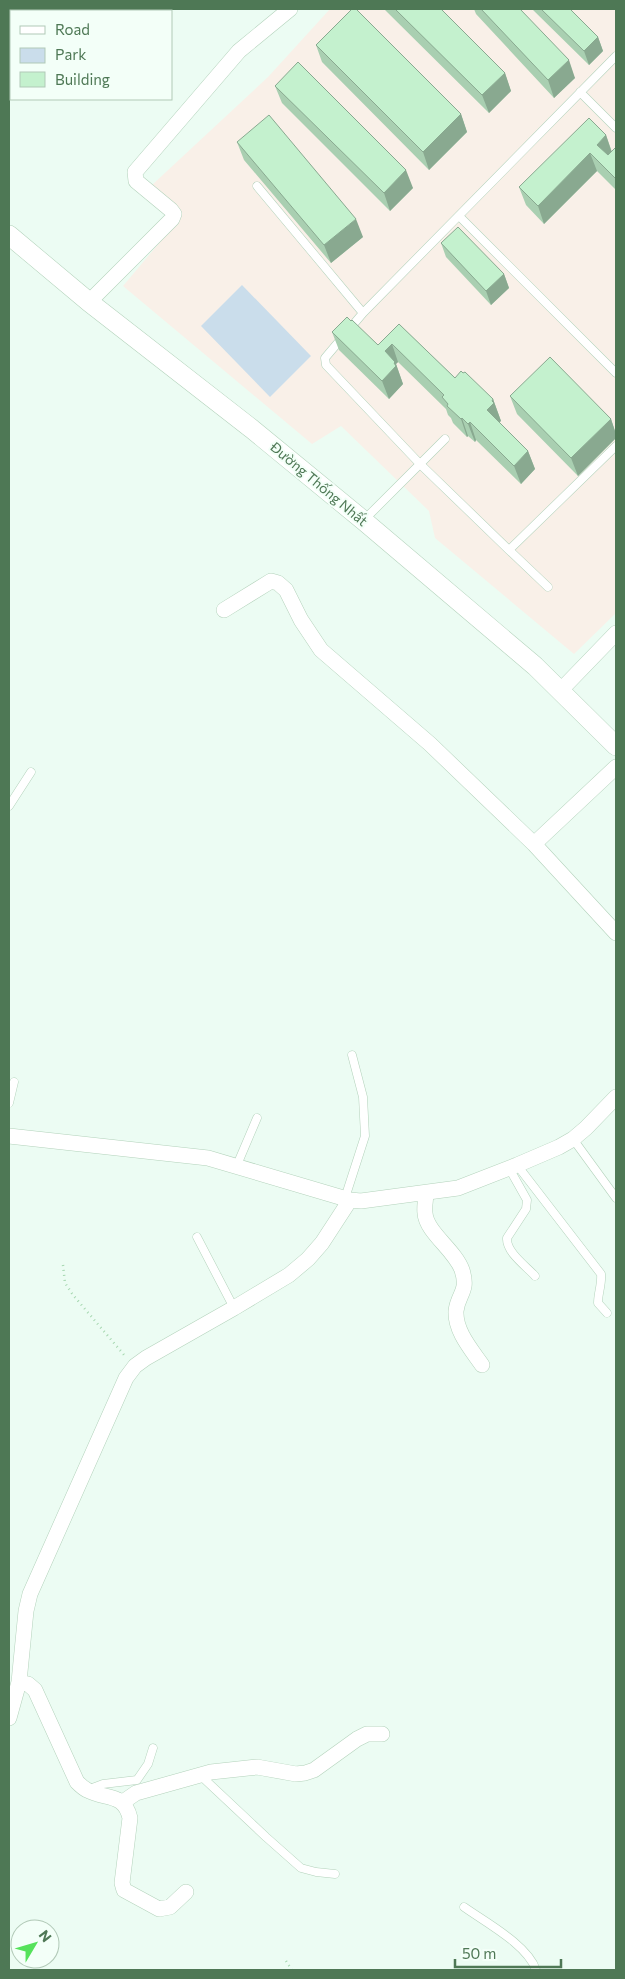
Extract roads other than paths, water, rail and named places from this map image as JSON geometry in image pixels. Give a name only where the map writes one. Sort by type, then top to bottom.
[{"type":"street","points":[[88,302],[172,219],[174,214],[136,181],[135,172],[239,52],[290,9]]},
{"type":"street","name":"Đường Thống Nhất","points":[[9,236],[88,302],[252,429],[364,521],[535,666],[616,746]]},
{"type":"street","points":[[224,610],[271,581],[278,583],[286,590],[301,620],[321,650],[430,744],[534,844],[616,933]]},
{"type":"street","points":[[560,691],[616,633]]},
{"type":"street","points":[[534,844],[616,768]]},
{"type":"street","points":[[9,1136],[208,1158],[347,1199],[361,1201],[458,1188],[513,1166],[559,1147],[573,1139],[616,1097]]},
{"type":"street","points":[[426,1193],[425,1214],[428,1222],[455,1256],[465,1281],[464,1291],[456,1309],[460,1333],[482,1365]]},
{"type":"street","points":[[9,1718],[19,1682],[26,1611],[35,1579],[86,1472],[126,1378],[135,1366],[146,1358],[289,1275],[308,1260],[322,1243],[347,1199]]},
{"type":"street","points":[[19,1682],[28,1684],[35,1690],[77,1782],[87,1790],[123,1802],[128,1809],[130,1818],[122,1883],[124,1890],[159,1909],[170,1907],[186,1892]]},
{"type":"street","points":[[123,1802],[136,1794],[211,1772],[257,1766],[296,1774],[314,1770],[357,1739],[367,1734],[382,1734]]},
{"type":"lane","points":[[548,587],[420,464],[326,365],[325,358],[363,313],[616,56]]},
{"type":"lane","points":[[580,92],[616,128]]},
{"type":"lane","points":[[257,186],[363,313]]},
{"type":"lane","points":[[458,216],[616,373]]},
{"type":"lane","points":[[364,521],[446,439]]},
{"type":"lane","points":[[508,550],[616,446]]},
{"type":"lane","points":[[9,806],[31,772]]},
{"type":"lane","points":[[347,1199],[365,1136],[363,1097],[352,1055]]},
{"type":"lane","points":[[9,1103],[14,1082]]},
{"type":"lane","points":[[237,1165],[257,1118]]},
{"type":"lane","points":[[573,1139],[616,1198]]},
{"type":"lane","points":[[513,1166],[527,1200],[526,1209],[507,1238],[507,1243],[510,1249],[535,1276]]},
{"type":"lane","points":[[513,1166],[601,1274],[602,1283],[598,1293],[598,1303],[607,1313]]},
{"type":"lane","points":[[197,1237],[234,1308]]},
{"type":"lane","points":[[87,1790],[103,1784],[137,1780],[148,1764],[153,1748]]},
{"type":"lane","points":[[200,1775],[301,1868],[335,1874]]},
{"type":"lane","points":[[464,1907],[514,1942],[525,1953],[536,1970]]}]
